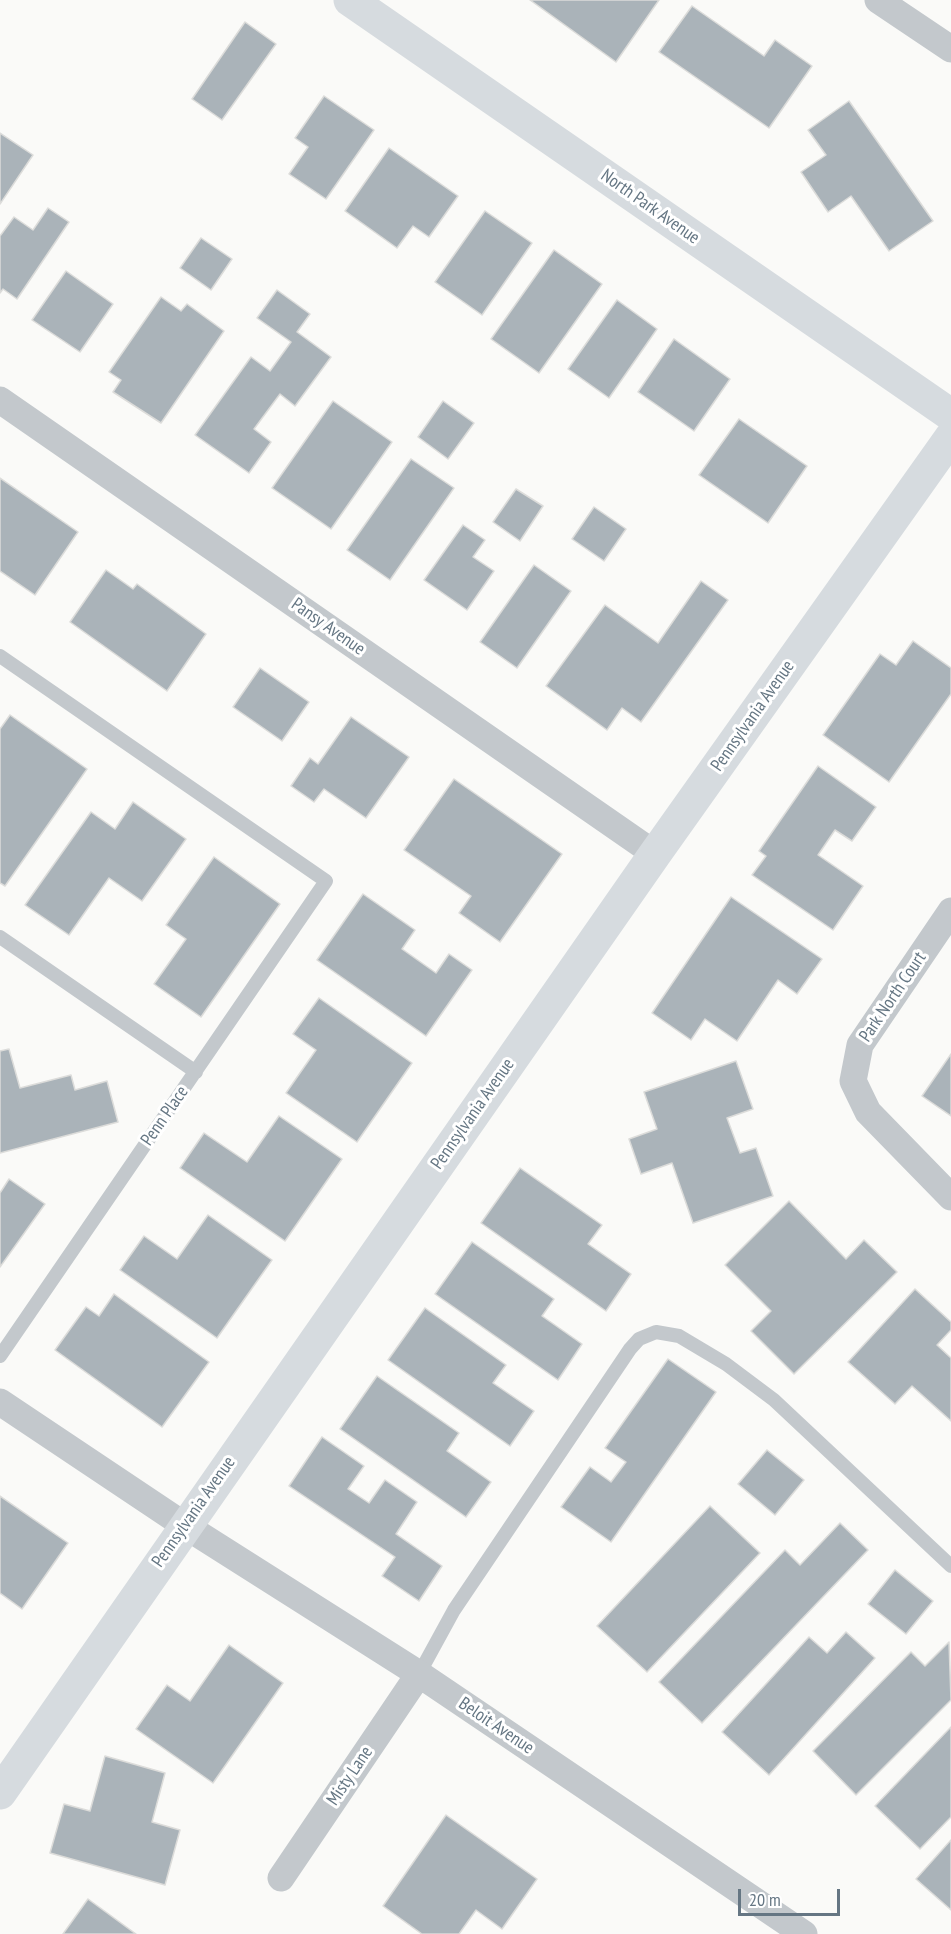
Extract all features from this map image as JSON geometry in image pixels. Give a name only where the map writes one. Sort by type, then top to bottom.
[{"type":"street","name":"North Park Avenue","points":[[350,0],[951,415]]},
{"type":"street","points":[[878,0],[951,49]]},
{"type":"street","name":"Pansy Avenue","points":[[0,400],[655,854]]},
{"type":"street","name":"Pennsylvania Avenue","points":[[0,1793],[184,1525],[951,437]]},
{"type":"street","name":"Park North Court","points":[[951,911],[860,1044],[853,1081],[868,1112],[951,1197]]},
{"type":"street","points":[[0,1402],[184,1525]]},
{"type":"street","name":"Beloit Avenue","points":[[184,1525],[419,1674],[804,1934]]},
{"type":"street","name":"Misty Lane","points":[[281,1878],[419,1674]]},
{"type":"lane","points":[[0,656],[326,881],[196,1071]]},
{"type":"lane","name":"Penn Place","points":[[0,937],[196,1071],[0,1356]]},
{"type":"lane","points":[[419,1674],[454,1610],[630,1349],[639,1339],[656,1332],[679,1335],[726,1364],[774,1400],[951,1566]]},
{"type":"building","points":[[530,0],[659,0],[616,62]]},
{"type":"building","points":[[692,6],[764,56],[775,40],[812,66],[769,128],[659,52]]},
{"type":"building","points":[[245,22],[276,44],[222,120],[192,99]]},
{"type":"building","points":[[324,96],[374,130],[326,199],[289,174],[308,147],[295,138]]},
{"type":"building","points":[[849,101],[933,221],[889,251],[851,196],[828,212],[801,172],[826,155],[808,130]]},
{"type":"building","points":[[0,133],[33,155],[0,204]]},
{"type":"building","points":[[389,148],[458,196],[429,237],[413,226],[397,248],[345,211]]},
{"type":"building","points":[[48,208],[69,222],[17,299],[3,289],[0,293],[0,236],[14,217],[33,230]]},
{"type":"building","points":[[485,211],[532,243],[482,315],[435,282]]},
{"type":"building","points":[[201,238],[232,259],[211,290],[180,268]]},
{"type":"building","points":[[554,250],[602,284],[539,373],[491,339]]},
{"type":"building","points":[[66,271],[113,304],[80,352],[32,320]]},
{"type":"building","points":[[277,290],[310,314],[297,332],[331,357],[295,406],[280,394],[254,429],[271,442],[249,473],[195,435],[251,357],[270,371],[291,342],[257,318]]},
{"type":"building","points":[[161,297],[181,311],[187,304],[224,331],[161,423],[113,392],[121,380],[109,372]]},
{"type":"building","points":[[617,300],[657,329],[609,398],[568,369]]},
{"type":"building","points":[[674,339],[730,379],[694,431],[638,392]]},
{"type":"building","points":[[333,401],[392,442],[331,529],[272,488]]},
{"type":"building","points":[[443,401],[474,423],[448,459],[418,437]]},
{"type":"building","points":[[739,419],[807,466],[768,523],[699,475]]},
{"type":"building","points":[[411,459],[454,488],[390,580],[347,550]]},
{"type":"building","points":[[0,478],[78,532],[35,595],[0,571]]},
{"type":"building","points":[[516,489],[543,506],[520,541],[493,522]]},
{"type":"building","points":[[594,507],[626,529],[604,561],[572,539]]},
{"type":"building","points":[[463,525],[485,540],[473,557],[494,571],[467,610],[424,580]]},
{"type":"building","points":[[534,565],[571,591],[517,668],[480,642]]},
{"type":"building","points":[[106,570],[133,589],[137,584],[206,634],[167,691],[70,622]]},
{"type":"building","points":[[701,581],[728,600],[641,722],[622,708],[607,730],[546,686],[605,605],[658,643]]},
{"type":"building","points":[[913,641],[951,668],[951,694],[889,782],[823,735],[880,654],[896,665]]},
{"type":"building","points":[[260,668],[309,702],[282,741],[233,707]]},
{"type":"building","points":[[10,715],[87,769],[5,886],[0,883],[0,729]]},
{"type":"building","points":[[351,717],[409,757],[366,818],[324,789],[314,802],[291,786],[310,758],[318,764]]},
{"type":"building","points":[[818,766],[876,807],[852,841],[835,830],[818,855],[863,886],[833,930],[752,875],[766,856],[759,851]]},
{"type":"building","points":[[454,779],[562,854],[500,942],[459,913],[471,896],[404,850]]},
{"type":"building","points":[[133,802],[186,839],[142,901],[109,878],[69,935],[25,905],[91,812],[115,829]]},
{"type":"building","points":[[214,857],[280,904],[201,1017],[154,984],[186,939],[166,925]]},
{"type":"building","points":[[363,894],[415,930],[402,949],[436,973],[449,954],[472,970],[426,1036],[317,960]]},
{"type":"building","points":[[731,897],[822,959],[797,994],[778,980],[737,1041],[705,1019],[691,1040],[652,1013]]},
{"type":"building","points":[[319,998],[412,1063],[357,1142],[286,1093],[316,1050],[293,1034]]},
{"type":"building","points":[[9,1049],[20,1088],[71,1075],[75,1090],[107,1081],[118,1122],[0,1153],[0,1051]]},
{"type":"building","points":[[951,1054],[951,1116],[922,1096]]},
{"type":"building","points":[[736,1061],[753,1109],[727,1118],[740,1153],[756,1148],[773,1196],[693,1223],[672,1163],[641,1174],[629,1139],[657,1129],[644,1092]]},
{"type":"building","points":[[279,1116],[342,1159],[285,1241],[180,1168],[204,1133],[247,1162]]},
{"type":"building","points":[[520,1168],[602,1225],[588,1244],[631,1274],[606,1311],[481,1223]]},
{"type":"building","points":[[9,1179],[45,1204],[0,1267],[0,1193]]},
{"type":"building","points":[[789,1201],[846,1259],[864,1240],[897,1272],[794,1374],[751,1331],[771,1311],[725,1265]]},
{"type":"building","points":[[208,1215],[272,1260],[217,1338],[120,1270],[144,1236],[177,1259]]},
{"type":"building","points":[[472,1242],[554,1299],[542,1316],[582,1344],[558,1380],[435,1294]]},
{"type":"building","points":[[915,1289],[951,1322],[951,1330],[937,1345],[951,1358],[951,1421],[912,1386],[895,1404],[848,1362]]},
{"type":"building","points":[[114,1294],[209,1362],[162,1427],[55,1350],[86,1307],[99,1316]]},
{"type":"building","points":[[425,1308],[506,1365],[493,1383],[534,1411],[510,1446],[388,1360]]},
{"type":"building","points":[[668,1359],[716,1392],[611,1542],[561,1507],[590,1467],[611,1482],[626,1462],[605,1448]]},
{"type":"building","points":[[377,1376],[459,1433],[447,1451],[491,1482],[466,1517],[340,1429]]},
{"type":"building","points":[[322,1437],[364,1466],[348,1489],[369,1503],[385,1480],[417,1502],[396,1534],[442,1566],[419,1601],[382,1576],[395,1557],[289,1486]]},
{"type":"building","points":[[767,1450],[804,1480],[775,1515],[738,1484]]},
{"type":"building","points":[[0,1496],[68,1543],[22,1609],[0,1593]]},
{"type":"building","points":[[710,1506],[760,1553],[647,1672],[597,1626]]},
{"type":"building","points":[[840,1523],[868,1550],[702,1723],[659,1682],[785,1550],[800,1565]]},
{"type":"building","points":[[895,1570],[933,1601],[906,1634],[868,1604]]},
{"type":"building","points":[[846,1632],[875,1658],[769,1775],[722,1732],[809,1637],[827,1653]]},
{"type":"building","points":[[949,1642],[951,1700],[856,1795],[813,1751],[911,1652],[925,1666]]},
{"type":"building","points":[[229,1645],[283,1683],[213,1783],[136,1729],[167,1685],[190,1701]]},
{"type":"building","points":[[951,1727],[951,1817],[920,1849],[875,1806]]},
{"type":"building","points":[[105,1756],[165,1773],[152,1822],[180,1830],[165,1885],[50,1853],[64,1804],[90,1811]]},
{"type":"building","points":[[446,1815],[537,1879],[502,1929],[476,1910],[459,1934],[422,1934],[383,1906]]},
{"type":"building","points":[[951,1840],[951,1910],[916,1879]]},
{"type":"building","points":[[88,1899],[136,1934],[63,1934]]}]
